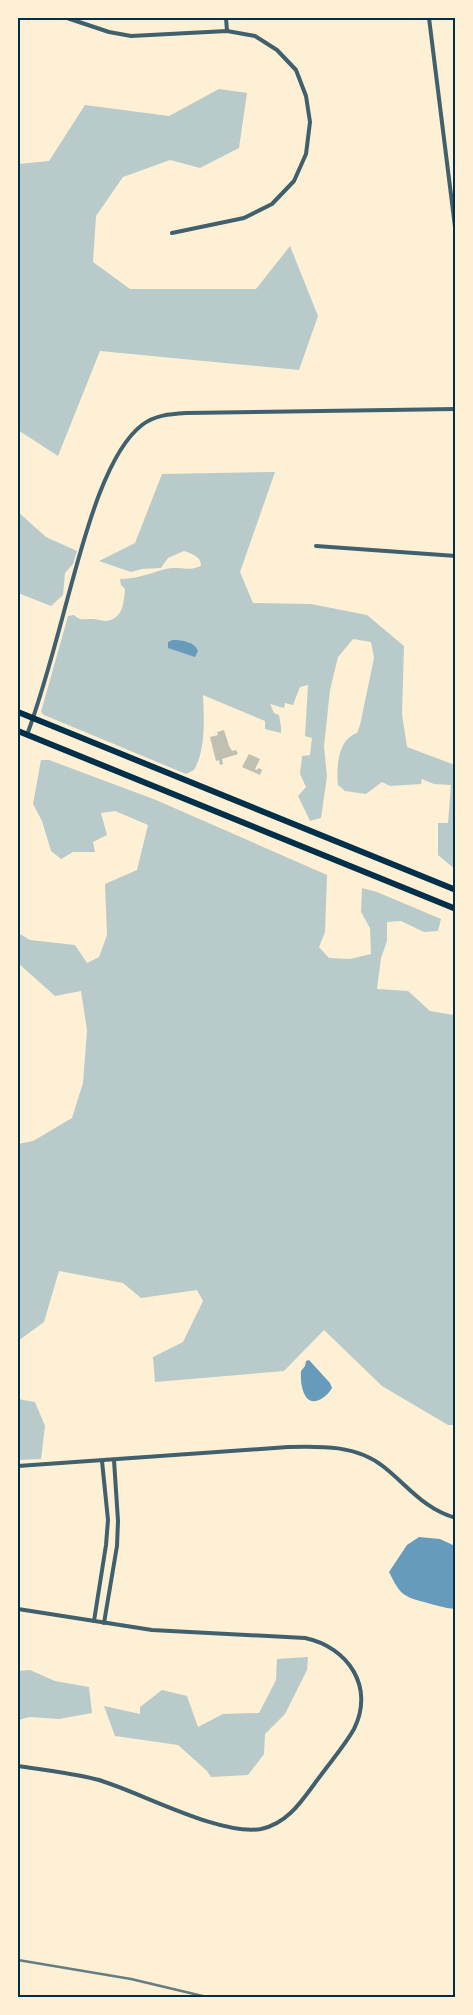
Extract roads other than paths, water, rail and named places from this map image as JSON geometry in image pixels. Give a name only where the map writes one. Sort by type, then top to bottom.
[{"type":"highway","points":[[18,712],[456,890]]},
{"type":"highway","points":[[18,731],[456,909]]},
{"type":"street","points":[[18,18],[67,18],[84,22],[109,32],[131,36],[227,31],[255,36],[277,50],[296,70],[306,96],[310,122],[306,154],[294,181],[272,204],[244,218],[172,233]]},
{"type":"street","points":[[226,18],[227,31]]},
{"type":"street","points":[[429,18],[454,203],[456,235]]},
{"type":"street","points":[[27,735],[94,508],[122,448],[141,426],[160,416],[186,413],[456,409]]},
{"type":"street","points":[[316,546],[456,556]]},
{"type":"street","points":[[18,1466],[288,1447],[332,1447],[366,1456],[383,1466],[425,1504],[443,1515],[456,1518]]},
{"type":"street","points":[[104,1623],[118,1538],[114,1460]]},
{"type":"street","points":[[94,1621],[108,1520],[107,1494],[102,1461]]},
{"type":"street","points":[[107,1494],[117,1494]]},
{"type":"street","points":[[102,1570],[113,1571]]},
{"type":"street","points":[[18,1609],[152,1630],[304,1638],[319,1641],[332,1648],[351,1667],[357,1679],[361,1703],[354,1728],[346,1741],[296,1807],[286,1818],[275,1825],[260,1829],[232,1828],[98,1780],[18,1766]]},
{"type":"water","points":[[173,640],[184,641],[194,645],[198,651],[195,657],[168,648],[168,642]]},
{"type":"water","points":[[309,1360],[330,1383],[332,1388],[324,1397],[315,1401],[306,1397],[301,1381],[301,1371],[306,1361]]},
{"type":"water","points":[[419,1537],[440,1539],[455,1546],[455,1609],[406,1596],[399,1589],[389,1572],[407,1545]]},
{"type":"railway","points":[[18,1960],[131,1979],[211,1998]]}]
